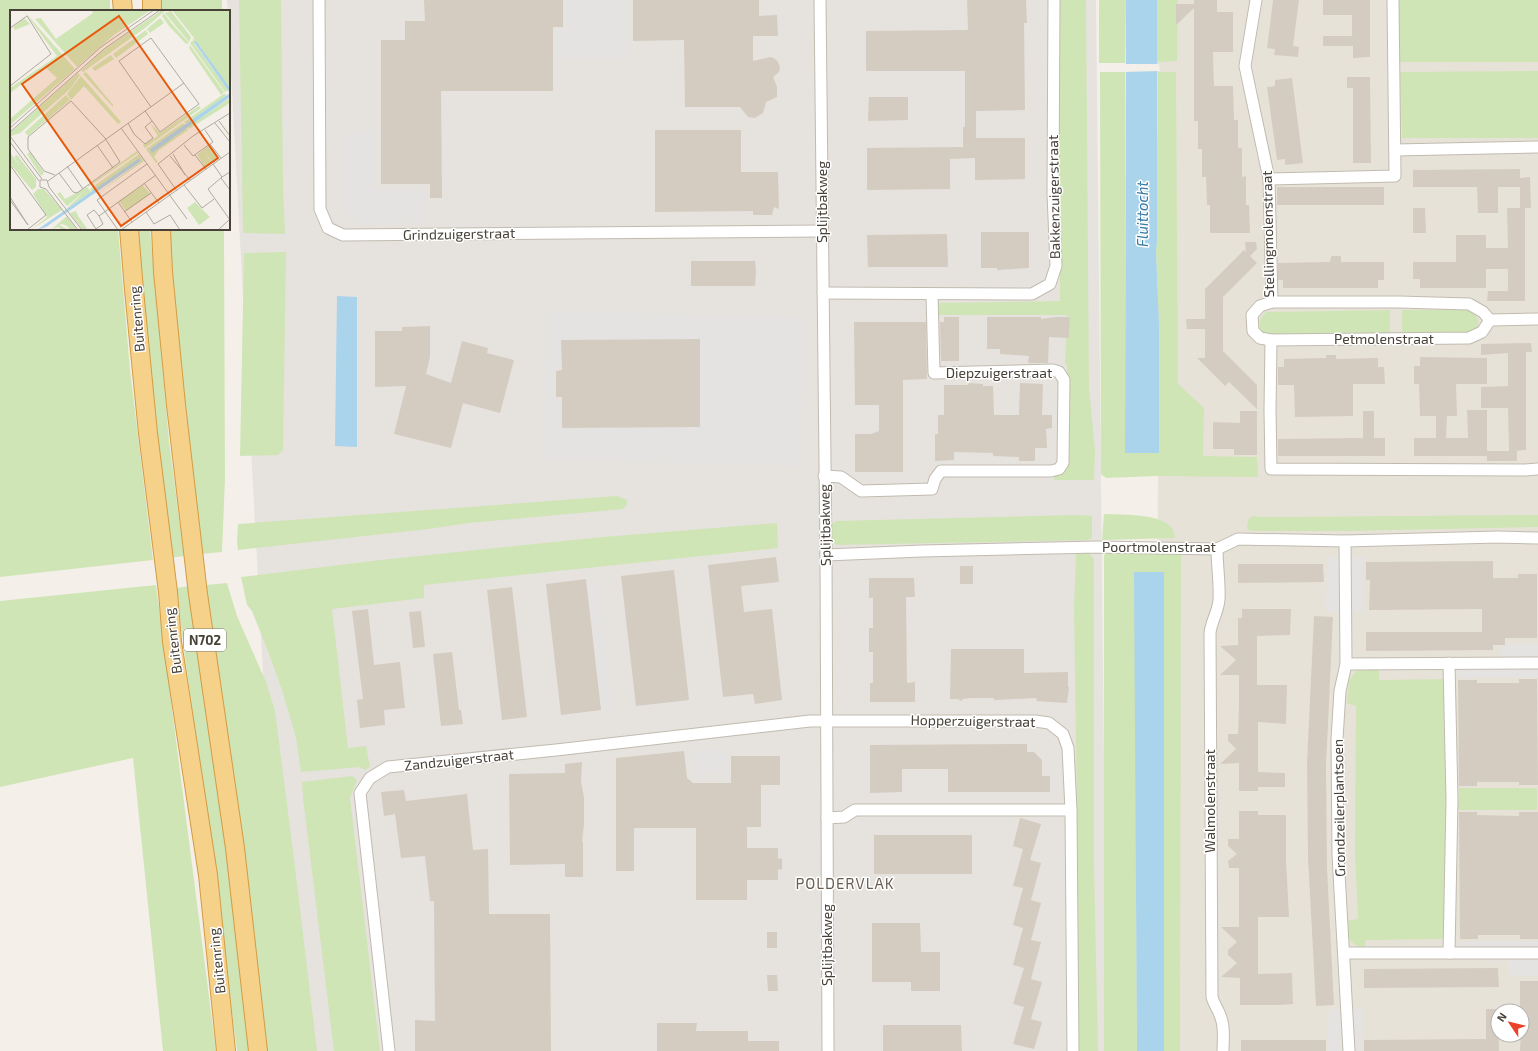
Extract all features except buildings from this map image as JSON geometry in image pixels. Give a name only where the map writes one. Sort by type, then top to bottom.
[{"type":"highway","points":[[122,0],[123,10]]},
{"type":"highway","name":"Buitenring","points":[[130,230],[146,417],[168,592],[172,642],[208,875],[226,1051]]},
{"type":"highway","name":"N702","points":[[161,230],[163,272],[176,405],[198,594],[235,848],[258,1051]]},
{"type":"street","name":"Grindzuigerstraat","points":[[319,0],[320,209],[328,228],[333,231],[343,235],[822,231]]},
{"type":"street","name":"Splijtbakweg","points":[[820,0],[826,555],[828,1051]]},
{"type":"street","name":"Bakkenzuigerstraat","points":[[823,293],[1032,294],[1050,284],[1056,266],[1053,193],[1054,0]]},
{"type":"street","name":"Stellingmolenstraat","points":[[1256,0],[1245,66],[1269,179],[1272,302],[1260,306],[1252,315],[1253,331],[1260,338],[1271,340]]},
{"type":"street","points":[[1269,179],[1395,176],[1393,0]]},
{"type":"street","points":[[1395,150],[1538,147]]},
{"type":"street","name":"Diepzuigerstraat","points":[[824,476],[841,477],[861,491],[932,489],[935,479],[941,471],[1051,471],[1059,469],[1063,463],[1064,380],[1059,372],[1052,370],[934,373],[932,294]]},
{"type":"street","points":[[1272,302],[1391,302],[1470,304],[1483,312],[1490,320],[1538,319]]},
{"type":"street","name":"Petmolenstraat","points":[[1271,340],[1470,338],[1482,332],[1490,320]]},
{"type":"street","points":[[1271,340],[1271,469],[1525,470],[1538,468]]},
{"type":"street","name":"Poortmolenstraat","points":[[826,555],[922,551],[1090,548],[1217,550],[1238,539],[1345,541],[1498,537],[1538,538]]},
{"type":"street","name":"Grondzeilerplantsoen","points":[[1345,541],[1346,664],[1340,691],[1336,739],[1338,855],[1349,1051]]},
{"type":"street","name":"Walmolenstraat","points":[[1217,550],[1219,600],[1217,610],[1211,622],[1210,633],[1212,989],[1214,1005],[1221,1017],[1223,1025],[1223,1051]]},
{"type":"street","points":[[1346,664],[1538,663]]},
{"type":"street","points":[[1449,664],[1452,800],[1449,953]]},
{"type":"street","name":"Hopperzuigerstraat","points":[[827,720],[1036,721],[1048,723],[1063,734],[1068,748],[1071,810],[1073,1051]]},
{"type":"street","name":"Zandzuigerstraat","points":[[389,1051],[360,793],[370,778],[388,767],[827,720]]},
{"type":"street","points":[[827,818],[844,817],[855,810],[1071,810]]},
{"type":"street","points":[[1344,953],[1538,953]]},
{"type":"shaded area","points":[[227,0],[1096,0],[1107,1051],[283,1051],[230,53],[230,10],[228,10]]},
{"type":"shaded area","points":[[564,0],[628,0],[627,59],[556,59],[556,26],[564,26]]},
{"type":"shaded area","points":[[1156,0],[1538,0],[1538,1051],[1156,1051],[1158,454]]},
{"type":"shaded area","points":[[350,130],[374,131],[374,189],[425,190],[426,222],[359,225],[341,205],[341,140]]},
{"type":"shaded area","points":[[547,311],[804,317],[801,466],[544,460]]},
{"type":"shaded area","points":[[1327,557],[1363,557],[1363,612],[1326,612]]},
{"type":"shaded area","points":[[599,582],[613,710],[601,712],[588,583]]},
{"type":"shaded area","points":[[1502,644],[1538,644],[1538,678],[1457,678],[1456,660],[1502,659]]},
{"type":"shaded area","points":[[726,748],[727,773],[693,774],[692,750]]},
{"type":"shaded area","points":[[1538,941],[1538,976],[1509,975],[1509,961],[1458,960],[1459,942]]},
{"type":"shaded area","points":[[1363,1008],[1362,1051],[1327,1051],[1329,1009]]},
{"type":"green space","points":[[0,0],[110,0],[110,10],[10,10],[10,230],[118,230],[130,370],[153,560],[0,577]]},
{"type":"green space","points":[[159,0],[222,0],[222,10],[159,10]]},
{"type":"green space","points":[[239,0],[281,0],[285,234],[243,233]]},
{"type":"green space","points":[[1059,0],[1086,0],[1089,388],[1095,451],[1094,480],[1054,480],[1054,474],[1067,462],[1067,365],[1065,364],[1066,338],[1069,338],[1070,317],[1065,315],[936,315],[936,303],[1060,301]]},
{"type":"green space","points":[[1099,0],[1126,0],[1125,63],[1099,63]]},
{"type":"green space","points":[[1157,0],[1178,0],[1177,61],[1157,62]]},
{"type":"green space","points":[[1399,0],[1538,0],[1538,62],[1400,62]]},
{"type":"green space","points":[[1538,71],[1538,138],[1402,138],[1400,72]]},
{"type":"green space","points":[[1100,72],[1125,72],[1125,453],[1159,453],[1159,325],[1156,251],[1158,72],[1176,72],[1178,384],[1204,408],[1203,456],[1257,457],[1258,477],[1158,476],[1106,478],[1101,474]]},
{"type":"green space","points":[[135,230],[150,230],[169,441],[184,556],[169,558]]},
{"type":"green space","points":[[166,230],[224,230],[225,479],[222,552],[200,554]]},
{"type":"green space","points":[[286,252],[283,450],[278,455],[240,456],[244,253]]},
{"type":"green space","points":[[1390,310],[1390,333],[1265,334],[1261,332],[1260,326],[1261,319],[1266,312]]},
{"type":"green space","points":[[1402,310],[1471,310],[1478,319],[1478,327],[1473,332],[1406,335],[1402,332]]},
{"type":"green space","points":[[617,496],[627,500],[627,504],[623,509],[469,523],[238,550],[238,524]]},
{"type":"green space","points":[[1104,514],[1135,515],[1158,519],[1167,523],[1173,530],[1175,538],[1102,540]]},
{"type":"green space","points":[[1077,515],[1092,516],[1092,538],[1088,540],[837,545],[830,541],[831,525],[836,521]]},
{"type":"green space","points":[[1538,515],[1538,527],[1348,531],[1255,531],[1248,530],[1247,525],[1249,518],[1253,516]]},
{"type":"green space","points":[[777,523],[778,548],[424,585],[424,598],[332,609],[348,748],[366,746],[370,767],[365,770],[360,767],[301,772],[296,738],[282,690],[252,611],[247,605],[241,577],[380,560],[603,537]]},
{"type":"green space","points":[[1089,553],[1094,559],[1094,867],[1098,1051],[1078,1051],[1078,880],[1074,607],[1076,554]]},
{"type":"green space","points":[[1107,553],[1181,554],[1180,1051],[1164,1051],[1163,572],[1135,572],[1137,1051],[1104,1051],[1104,555]]},
{"type":"green space","points":[[227,583],[237,616],[266,682],[275,711],[317,1051],[266,1051],[206,585]]},
{"type":"green space","points":[[156,585],[216,1051],[163,1051],[133,758],[0,787],[0,601]]},
{"type":"green space","points":[[191,586],[233,901],[250,1051],[237,1051],[176,588]]},
{"type":"green space","points":[[1379,669],[1379,680],[1446,679],[1448,939],[1366,940],[1364,948],[1352,942],[1348,935],[1347,926],[1347,921],[1358,919],[1355,851],[1356,706],[1347,703],[1349,681],[1356,671]]},
{"type":"green space","points":[[352,776],[357,780],[350,798],[380,1051],[334,1051],[303,798],[302,782]]},
{"type":"green space","points":[[1459,788],[1537,788],[1537,810],[1458,810]]},
{"type":"water","name":"Fluittocht","points":[[1126,0],[1157,0],[1156,251],[1159,325],[1159,453],[1125,453]]},
{"type":"water","points":[[337,296],[357,297],[357,447],[335,446]]},
{"type":"water","points":[[1134,572],[1164,572],[1164,1051],[1137,1051]]},
{"type":"pier","points":[[1123,64],[1159,64],[1160,71],[1123,72]]},
{"type":"district","name":"POLDERVLAK","points":[[845,884]]}]
